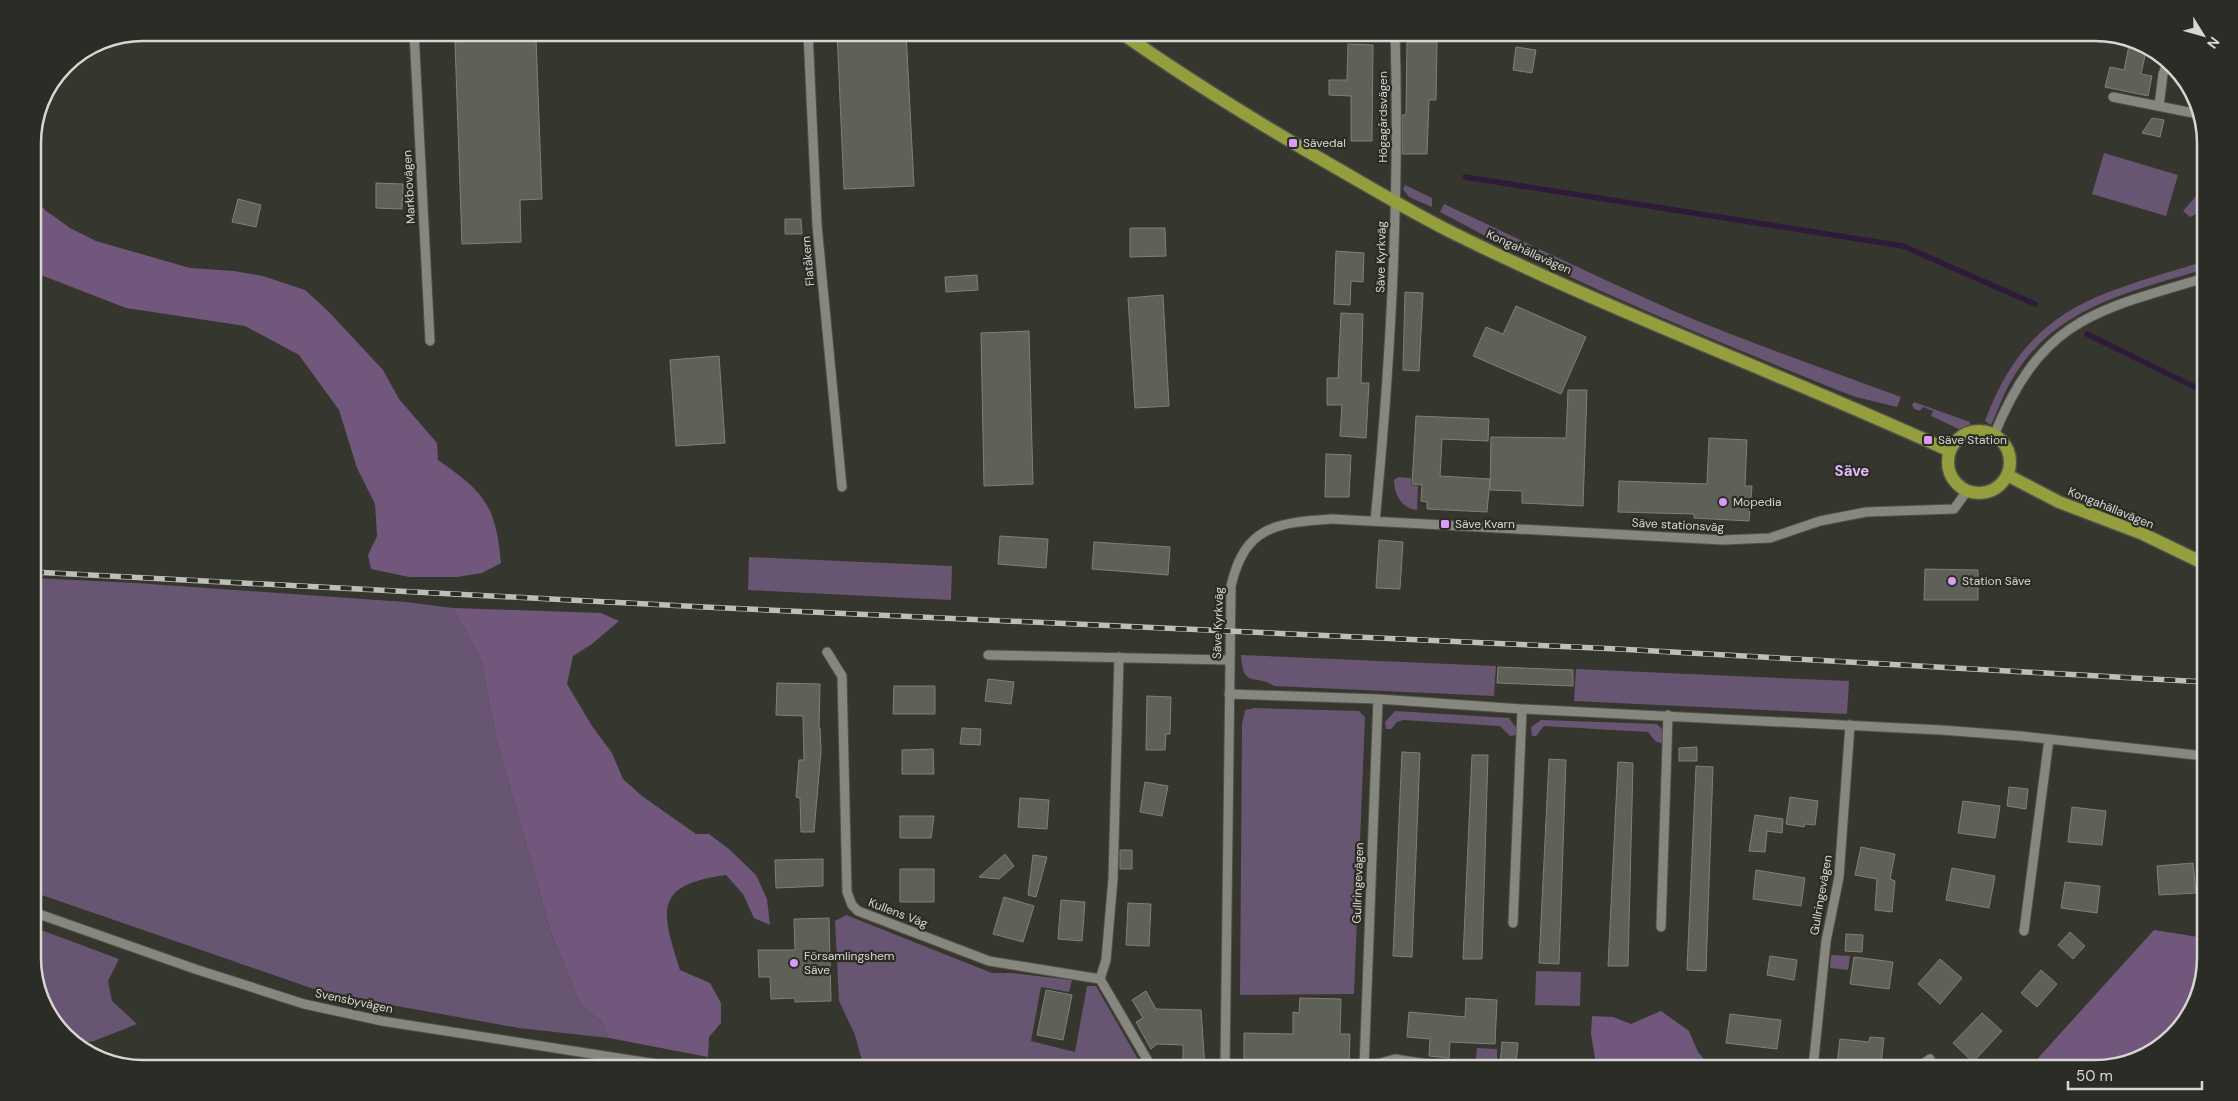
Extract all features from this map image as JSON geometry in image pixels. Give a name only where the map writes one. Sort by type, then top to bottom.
[{"type":"main road","name":"Kongahällavägen","points":[[1133,41],[1204,90],[1394,202],[1530,269],[1950,451]]},
{"type":"main road","points":[[1977,432],[1994,435],[2005,445],[2009,455],[2010,465],[2007,475],[2002,484],[1988,492],[1977,494],[1967,491],[1956,483],[1949,471],[1950,451],[1956,441],[1966,434],[1977,432]]},
{"type":"main road","name":"Kongahällavägen","points":[[2007,475],[2059,502],[2143,534],[2197,560]]},
{"type":"street","name":"Markbovägen","points":[[414,41],[430,341]]},
{"type":"street","name":"Flatåkern","points":[[808,41],[818,225],[842,487]]},
{"type":"street","name":"Högagårdsvägen","points":[[1394,202],[1395,41]]},
{"type":"street","points":[[2159,106],[2165,70]]},
{"type":"street","points":[[2113,97],[2192,113]]},
{"type":"street","name":"Säve Kyrkväg","points":[[1224,1060],[1230,586],[1236,564],[1248,544],[1267,531],[1288,524],[1332,519],[1375,521],[1393,295],[1394,202]]},
{"type":"street","points":[[1994,435],[2004,410],[2026,372],[2037,357],[2060,336],[2083,319],[2106,308],[2197,280]]},
{"type":"street","name":"Säve stationsväg","points":[[1375,521],[1723,540],[1751,539],[1770,538],[1820,521],[1866,512],[1954,509],[1967,491]]},
{"type":"street","name":"Kullens Väg","points":[[827,652],[842,676],[847,892],[852,905],[858,911],[989,960],[1100,979]]},
{"type":"street","points":[[988,654],[1228,660]]},
{"type":"street","points":[[1119,657],[1112,879],[1106,960],[1100,979],[1147,1060]]},
{"type":"street","points":[[1229,694],[1378,699],[1522,709],[1941,730],[2049,739],[2197,755]]},
{"type":"street","name":"Gullringevägen","points":[[1363,1060],[1378,699]]},
{"type":"street","points":[[1513,923],[1522,709]]},
{"type":"street","points":[[1661,927],[1668,715]]},
{"type":"street","name":"Gullringevägen","points":[[1814,1060],[1826,941],[1839,877],[1850,725]]},
{"type":"street","points":[[2024,931],[2049,739]]},
{"type":"street","name":"Svensbyvägen","points":[[41,915],[171,961],[304,1004],[382,1020],[632,1060]]},
{"type":"shaded area","points":[[2104,153],[2178,175],[2166,216],[2092,194]]},
{"type":"shaded area","points":[[1405,185],[1432,198],[1432,207],[1409,197],[1403,189]]},
{"type":"shaded area","points":[[2196,196],[2197,214],[2190,217],[2183,211]]},
{"type":"shaded area","points":[[1444,204],[1702,323],[1901,397],[1897,407],[1856,397],[1837,390],[1636,307],[1537,261],[1440,212]]},
{"type":"shaded area","points":[[41,206],[70,228],[96,241],[190,268],[234,271],[263,276],[305,290],[328,311],[383,370],[399,399],[437,443],[438,460],[467,481],[485,502],[496,527],[501,563],[482,573],[457,577],[409,577],[371,569],[368,555],[377,536],[375,504],[357,468],[339,410],[299,355],[245,326],[126,308],[41,275]]},
{"type":"shaded area","points":[[2197,264],[2197,271],[2125,294],[2100,304],[2076,316],[2054,331],[2034,350],[2016,373],[2005,392],[1991,425],[1985,421],[2002,382],[2023,352],[2046,328],[2071,310],[2100,296]]},
{"type":"shaded area","points":[[1914,402],[1970,422],[1970,426],[1965,430],[1961,430],[1931,416],[1933,411],[1923,407],[1920,411],[1914,409],[1912,405]]},
{"type":"shaded area","points":[[1398,477],[1411,478],[1411,485],[1418,486],[1417,510],[1403,504],[1397,495],[1394,480]]},
{"type":"shaded area","points":[[749,557],[952,566],[951,600],[748,590]]},
{"type":"shaded area","points":[[41,578],[136,583],[406,602],[453,608],[481,660],[496,739],[552,936],[580,1003],[601,1022],[609,1038],[519,1028],[391,1005],[311,988],[41,895]]},
{"type":"shaded area","points":[[453,608],[601,613],[619,621],[592,644],[573,656],[567,684],[592,726],[612,753],[623,779],[642,796],[696,834],[709,834],[729,849],[756,875],[767,899],[770,925],[754,918],[743,894],[726,875],[702,879],[685,886],[674,894],[668,904],[669,931],[680,970],[710,983],[721,1003],[721,1023],[709,1037],[708,1057],[609,1038],[601,1022],[580,1003],[552,936],[496,739],[481,660]]},
{"type":"shaded area","points":[[1241,655],[1496,666],[1494,696],[1274,686],[1267,682],[1247,677],[1242,666]]},
{"type":"shaded area","points":[[1576,669],[1849,681],[1847,714],[1574,701]]},
{"type":"shaded area","points":[[1254,708],[1359,711],[1365,717],[1354,994],[1240,995],[1242,724],[1245,710]]},
{"type":"shaded area","points":[[1395,711],[1509,718],[1517,729],[1516,735],[1510,736],[1500,726],[1403,720],[1397,722],[1391,729],[1386,729],[1385,722]]},
{"type":"shaded area","points":[[1541,720],[1657,724],[1662,729],[1663,744],[1655,741],[1648,732],[1544,726],[1536,736],[1532,736],[1531,727]]},
{"type":"shaded area","points":[[846,915],[992,973],[1011,973],[1072,980],[1069,992],[1041,987],[1031,1041],[1075,1052],[1087,986],[1096,986],[1138,1060],[862,1060],[855,1035],[839,1001],[835,921]]},
{"type":"shaded area","points":[[41,930],[119,959],[108,981],[112,1001],[137,1024],[86,1043],[76,1034],[58,1014],[52,1003],[43,978],[41,965]]},
{"type":"shaded area","points":[[2154,930],[2197,937],[2196,971],[2191,991],[2180,1014],[2157,1039],[2134,1052],[2108,1059],[2036,1060]]},
{"type":"shaded area","points":[[1831,955],[1850,956],[1848,970],[1830,968]]},
{"type":"shaded area","points":[[1536,971],[1581,972],[1580,1006],[1535,1005]]},
{"type":"shaded area","points":[[1661,1011],[1689,1031],[1698,1052],[1705,1060],[1595,1060],[1591,1034],[1592,1016],[1613,1017],[1631,1024]]},
{"type":"shaded area","points":[[1477,1048],[1497,1049],[1497,1059],[1476,1060]]},
{"type":"building","points":[[536,41],[542,199],[520,200],[521,242],[462,244],[455,42]]},
{"type":"building","points":[[837,41],[906,41],[914,186],[844,189]]},
{"type":"building","points":[[1407,42],[1437,42],[1436,100],[1429,100],[1427,154],[1402,154],[1402,115],[1406,115]]},
{"type":"building","points":[[1348,44],[1373,45],[1372,141],[1351,141],[1351,96],[1329,95],[1329,80],[1347,80]]},
{"type":"building","points":[[1516,47],[1536,50],[1532,73],[1513,70]]},
{"type":"building","points":[[2129,47],[2145,55],[2141,74],[2152,76],[2148,96],[2105,87],[2110,67],[2124,70]]},
{"type":"building","points":[[2152,118],[2164,120],[2160,137],[2142,133]]},
{"type":"building","points":[[376,183],[403,184],[402,209],[376,208]]},
{"type":"building","points":[[238,199],[261,205],[256,227],[232,222]]},
{"type":"building","points":[[785,219],[801,219],[802,234],[785,234]]},
{"type":"building","points":[[1130,228],[1165,228],[1166,256],[1130,257]]},
{"type":"building","points":[[1336,251],[1364,253],[1363,282],[1351,281],[1350,305],[1334,304]]},
{"type":"building","points":[[977,275],[978,290],[946,292],[945,277]]},
{"type":"building","points":[[1405,292],[1423,293],[1419,371],[1403,370]]},
{"type":"building","points":[[1163,295],[1169,406],[1135,408],[1128,298]]},
{"type":"building","points":[[1516,306],[1586,337],[1561,394],[1473,356],[1486,327],[1503,334]]},
{"type":"building","points":[[1341,313],[1363,314],[1361,383],[1369,383],[1366,438],[1340,436],[1342,405],[1327,405],[1327,378],[1338,378]]},
{"type":"building","points":[[1029,331],[1033,484],[984,486],[981,333]]},
{"type":"building","points":[[719,356],[725,443],[676,446],[670,360]]},
{"type":"building","points":[[1568,390],[1587,390],[1583,506],[1522,503],[1522,491],[1490,490],[1491,437],[1566,438]]},
{"type":"building","points":[[1416,416],[1489,419],[1488,441],[1442,439],[1440,476],[1490,479],[1487,512],[1427,509],[1427,502],[1421,501],[1422,485],[1412,484]]},
{"type":"building","points":[[1709,438],[1747,440],[1745,486],[1752,486],[1749,521],[1694,518],[1694,514],[1618,512],[1619,481],[1707,484]]},
{"type":"building","points":[[1326,454],[1351,455],[1349,497],[1325,497]]},
{"type":"building","points":[[1000,536],[1048,539],[1046,568],[998,564]]},
{"type":"building","points":[[1379,540],[1403,542],[1400,589],[1376,588]]},
{"type":"building","points":[[1094,542],[1170,547],[1168,575],[1092,569]]},
{"type":"building","points":[[1925,569],[1978,570],[1978,600],[1924,600]]},
{"type":"building","points":[[1498,667],[1573,670],[1573,686],[1497,683]]},
{"type":"building","points":[[988,679],[1014,682],[1011,704],[985,701]]},
{"type":"building","points":[[777,683],[820,684],[819,728],[821,751],[814,832],[801,832],[800,798],[796,797],[799,760],[804,760],[803,716],[776,715]]},
{"type":"building","points":[[894,686],[935,686],[935,714],[893,714]]},
{"type":"building","points":[[1147,696],[1171,697],[1170,734],[1166,734],[1165,750],[1146,750]]},
{"type":"building","points":[[962,728],[981,729],[980,745],[960,744]]},
{"type":"building","points":[[1697,747],[1697,761],[1679,761],[1679,748]]},
{"type":"building","points":[[933,749],[934,774],[902,774],[902,750]]},
{"type":"building","points":[[1402,752],[1420,753],[1412,957],[1393,956]]},
{"type":"building","points":[[1472,755],[1488,755],[1482,959],[1463,959]]},
{"type":"building","points":[[1549,759],[1566,760],[1559,964],[1539,963]]},
{"type":"building","points":[[1618,762],[1633,763],[1628,966],[1608,966]]},
{"type":"building","points":[[1696,766],[1713,767],[1706,971],[1687,970]]},
{"type":"building","points":[[1145,782],[1168,786],[1162,816],[1140,812]]},
{"type":"building","points":[[2009,787],[2028,789],[2026,809],[2007,806]]},
{"type":"building","points":[[1790,797],[1818,801],[1815,825],[1805,824],[1804,827],[1786,824]]},
{"type":"building","points":[[1020,798],[1049,800],[1047,829],[1018,827]]},
{"type":"building","points":[[1963,801],[2000,806],[1995,838],[1958,833]]},
{"type":"building","points":[[2072,807],[2106,811],[2102,845],[2068,842]]},
{"type":"building","points":[[1755,815],[1783,819],[1782,833],[1767,831],[1765,852],[1749,851]]},
{"type":"building","points":[[900,816],[934,816],[931,838],[900,838]]},
{"type":"building","points":[[1861,847],[1895,854],[1890,879],[1895,881],[1892,912],[1875,910],[1877,879],[1855,875]]},
{"type":"building","points":[[1120,850],[1132,850],[1132,869],[1120,869]]},
{"type":"building","points":[[1005,854],[1014,866],[999,879],[979,877]]},
{"type":"building","points":[[1033,855],[1047,857],[1036,897],[1028,895]]},
{"type":"building","points":[[823,859],[823,886],[776,888],[775,860]]},
{"type":"building","points":[[2193,863],[2196,893],[2159,895],[2157,866]]},
{"type":"building","points":[[1952,868],[1995,876],[1989,908],[1946,900]]},
{"type":"building","points":[[900,869],[934,869],[934,902],[900,902]]},
{"type":"building","points":[[1756,870],[1805,878],[1801,906],[1753,899]]},
{"type":"building","points":[[2065,882],[2100,886],[2097,913],[2061,908]]},
{"type":"building","points":[[1004,897],[1034,906],[1023,942],[993,934]]},
{"type":"building","points":[[1061,900],[1085,902],[1082,941],[1058,939]]},
{"type":"building","points":[[1128,903],[1151,904],[1149,946],[1126,945]]},
{"type":"building","name":"Församlingshem Säve","points":[[829,918],[831,1001],[795,1002],[795,998],[771,999],[770,977],[759,977],[758,950],[795,950],[794,919]]},
{"type":"building","points":[[2070,932],[2085,946],[2073,959],[2058,945]]},
{"type":"building","points":[[1846,934],[1863,935],[1862,952],[1845,951]]},
{"type":"building","points":[[1770,956],[1797,960],[1794,980],[1767,975]]},
{"type":"building","points":[[1854,957],[1893,962],[1889,989],[1850,984]]},
{"type":"building","points":[[1940,959],[1962,978],[1940,1004],[1918,984]]},
{"type":"building","points":[[2041,970],[2057,984],[2037,1007],[2021,993]]},
{"type":"building","points":[[1046,990],[1072,995],[1063,1040],[1037,1035]]},
{"type":"building","points":[[1146,991],[1156,1009],[1201,1010],[1204,1060],[1183,1060],[1183,1045],[1157,1044],[1151,1049],[1136,1022],[1143,1018],[1132,1000]]},
{"type":"building","points":[[1300,998],[1341,999],[1340,1034],[1350,1034],[1349,1060],[1244,1060],[1244,1033],[1293,1034],[1293,1012],[1299,1013]]},
{"type":"building","points":[[1466,998],[1497,1000],[1495,1044],[1450,1042],[1449,1058],[1429,1056],[1430,1039],[1407,1037],[1409,1012],[1465,1017]]},
{"type":"building","points":[[1982,1013],[2002,1031],[1975,1060],[1971,1060],[1953,1043]]},
{"type":"building","points":[[1730,1014],[1781,1020],[1777,1049],[1726,1043]]},
{"type":"building","points":[[1870,1037],[1884,1038],[1881,1060],[1837,1060],[1840,1039],[1869,1042]]},
{"type":"building","points":[[1502,1042],[1518,1043],[1517,1060],[1500,1060]]},
{"type":"waterway","points":[[1465,177],[1903,246],[2035,304]]},
{"type":"waterway","points":[[2087,334],[2197,388]]},
{"type":"railway","points":[[41,572],[704,607],[1618,649],[2197,682]]},
{"type":"place","name":"Sävedal","points":[[1293,143]]},
{"type":"place","name":"Säve Station","points":[[1928,440]]},
{"type":"place","name":"Mopedia","points":[[1723,502]]},
{"type":"place","name":"Säve Kvarn","points":[[1445,524]]},
{"type":"place","name":"Station Säve","points":[[1952,581]]},
{"type":"place","name":"Församlingshem Säve","points":[[794,963]]},
{"type":"district","name":"Säve","points":[[1852,471]]}]
